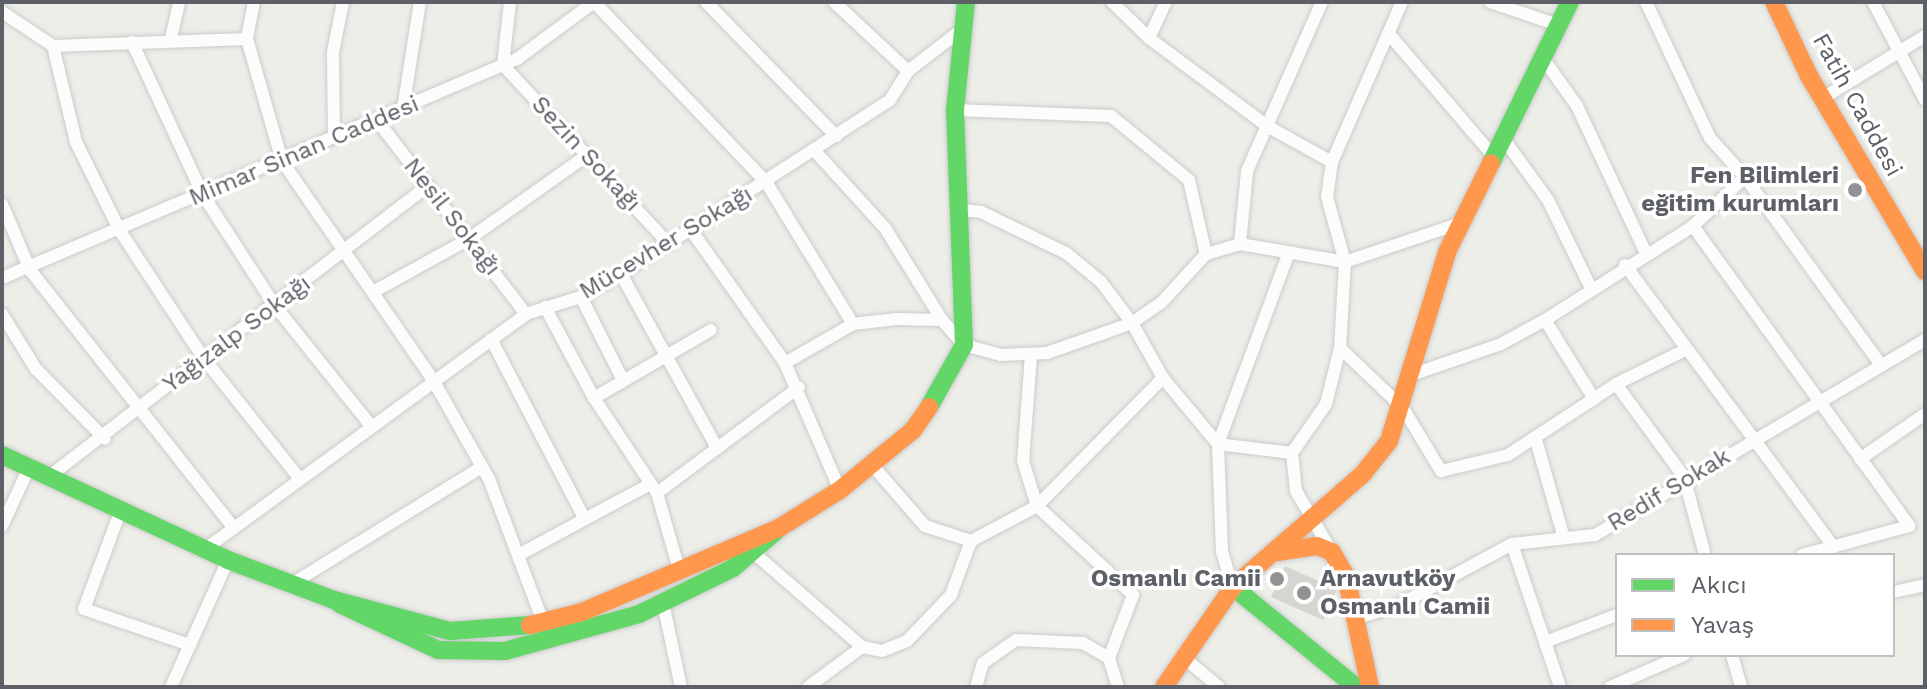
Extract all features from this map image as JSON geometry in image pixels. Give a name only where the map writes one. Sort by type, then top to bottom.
[{"type":"main road","points":[[2,455],[45,479],[290,585],[450,631],[543,622],[603,605],[679,569],[779,528],[873,466],[936,401],[964,345],[955,110],[960,31],[966,2]]},
{"type":"main road","points":[[1164,687],[1182,656],[1233,587],[1313,520],[1377,458],[1403,408],[1461,223],[1570,2]]},
{"type":"main road","name":"Fatih Caddesi","points":[[1774,2],[1823,98],[1925,271]]},
{"type":"main road","points":[[334,600],[395,634],[477,655],[578,636],[663,603],[754,553],[779,528]]},
{"type":"main road","points":[[1274,553],[1317,546],[1332,552],[1346,576],[1370,687]]},
{"type":"main road","points":[[1233,587],[1356,687]]},
{"type":"street","points":[[171,38],[179,2]]},
{"type":"street","points":[[254,2],[247,39],[282,161],[433,380],[482,467],[522,553],[543,622]]},
{"type":"street","points":[[334,138],[333,52],[343,2]]},
{"type":"street","points":[[403,109],[420,2]]},
{"type":"street","points":[[503,65],[510,2]]},
{"type":"street","points":[[594,2],[766,182],[853,324]]},
{"type":"street","name":"Mimar Sinan Caddesi","points":[[2,278],[30,270],[503,65],[594,2]]},
{"type":"street","points":[[706,2],[836,136]]},
{"type":"street","points":[[834,2],[908,71]]},
{"type":"street","points":[[1112,2],[1149,38],[1267,126],[1332,162]]},
{"type":"street","points":[[1149,38],[1166,2]]},
{"type":"street","points":[[1240,244],[1247,171],[1322,2]]},
{"type":"street","points":[[1332,552],[1296,491],[1292,453],[1326,404],[1340,348],[1345,262],[1327,197],[1332,162],[1402,2]]},
{"type":"street","points":[[1490,2],[1558,25]]},
{"type":"street","points":[[1646,2],[1710,138],[1745,177],[1879,362]]},
{"type":"street","points":[[1873,2],[1895,51],[1925,100]]},
{"type":"street","points":[[2,12],[53,46],[171,38],[247,39]]},
{"type":"street","name":"Mücevher Sokağı","points":[[204,550],[232,526],[526,314],[581,297],[621,274],[890,100],[908,71],[960,31]]},
{"type":"street","points":[[1389,34],[1494,157]]},
{"type":"street","points":[[1823,98],[1895,51],[1925,36]]},
{"type":"street","points":[[132,42],[203,195],[275,306],[371,426]]},
{"type":"street","points":[[53,46],[76,142],[120,231],[202,356],[300,479]]},
{"type":"street","points":[[1542,57],[1577,106],[1646,253]]},
{"type":"street","name":"Sezin Sokağı","points":[[503,65],[669,244]]},
{"type":"street","points":[[955,110],[1111,116],[1189,180],[1206,254]]},
{"type":"street","name":"Nesil Sokağı","points":[[377,120],[526,314]]},
{"type":"street","points":[[1503,138],[1548,200],[1591,288]]},
{"type":"street","points":[[814,150],[885,228],[942,320],[964,345],[1031,355],[1132,323],[1161,303],[1206,254],[1240,244],[1288,255],[1345,262],[1461,223]]},
{"type":"street","points":[[373,292],[469,239],[587,155]]},
{"type":"street","points":[[1411,375],[1501,344],[1545,320],[1625,265],[1693,226],[1745,177]]},
{"type":"street","name":"Yağızalp Sokağı","points":[[45,479],[105,439],[202,356],[275,306],[428,186]]},
{"type":"street","points":[[2,204],[30,270],[232,526]]},
{"type":"street","points":[[960,210],[981,212],[1066,253],[1101,282],[1132,323],[1163,378],[1218,444],[1292,453]]},
{"type":"street","points":[[1693,226],[1909,526],[1810,553]]},
{"type":"street","points":[[691,230],[799,387],[840,490]]},
{"type":"street","points":[[1233,587],[1222,552],[1218,444],[1262,339],[1288,255]]},
{"type":"street","points":[[1625,265],[1834,547]]},
{"type":"street","points":[[621,274],[664,357],[717,448]]},
{"type":"street","points":[[581,297],[623,380]]},
{"type":"street","points":[[545,307],[594,398],[654,488],[679,569]]},
{"type":"street","points":[[2,314],[36,369],[105,439]]},
{"type":"street","points":[[785,363],[853,324],[942,320]]},
{"type":"street","points":[[1545,320],[1594,399]]},
{"type":"street","points":[[594,398],[711,330]]},
{"type":"street","points":[[491,339],[583,516]]},
{"type":"street","name":"Redif Sokak","points":[[1354,619],[1399,605],[1512,544],[1595,535],[1684,477],[1755,440],[1879,362],[1925,340]]},
{"type":"street","points":[[1340,348],[1403,408],[1441,471],[1474,467],[1536,440],[1616,384],[1687,349]]},
{"type":"street","points":[[1031,355],[1023,461],[1037,506],[1133,595],[1109,658],[1118,687]]},
{"type":"street","points":[[754,553],[862,647],[882,651],[907,641],[951,595],[971,541],[1037,506],[1163,378]]},
{"type":"street","points":[[1616,384],[1684,477],[1704,553]]},
{"type":"street","points":[[522,553],[583,516],[654,488],[717,448],[799,387]]},
{"type":"street","points":[[1860,459],[1925,414]]},
{"type":"street","points":[[1536,440],[1564,538]]},
{"type":"street","points":[[873,466],[925,526],[971,541]]},
{"type":"street","points":[[290,585],[482,467]]},
{"type":"street","points":[[2,526],[28,470]]},
{"type":"street","points":[[120,512],[84,609],[190,645]]},
{"type":"street","points":[[1512,544],[1560,687]]},
{"type":"street","points":[[171,687],[228,560]]},
{"type":"street","points":[[1895,592],[1925,585]]},
{"type":"street","points":[[663,603],[681,687]]},
{"type":"street","points":[[1545,642],[1615,616]]},
{"type":"street","points":[[976,687],[983,663],[1016,640],[1083,643],[1109,658]]},
{"type":"street","points":[[808,687],[862,647]]},
{"type":"street","points":[[1182,656],[1219,687]]},
{"type":"street","points":[[1610,687],[1679,657]]},
{"type":"street","points":[[1733,657],[1741,687]]},
{"type":"building","name":"Arnavutköy Osmanlı Camii","points":[[1285,566],[1337,589],[1323,620],[1271,597]]},
{"type":"traffic: fast","points":[[929,407],[964,345],[955,110],[966,2]]},
{"type":"traffic: fast","points":[[1491,163],[1570,2]]},
{"type":"traffic: fast","points":[[2,455],[228,560],[334,600],[450,631],[530,625]]},
{"type":"traffic: fast","points":[[340,604],[438,650],[505,651],[639,614],[733,568],[777,530]]},
{"type":"traffic: fast","points":[[1233,587],[1356,687]]},
{"type":"traffic: slow","points":[[1774,2],[1809,76],[1925,271]]},
{"type":"traffic: slow","points":[[1164,687],[1233,587],[1362,475],[1389,441],[1447,252],[1491,163]]},
{"type":"traffic: slow","points":[[530,625],[582,612],[779,528],[840,490],[913,430],[929,407]]},
{"type":"traffic: slow","points":[[1278,552],[1317,546],[1332,552],[1346,576],[1370,687]]},
{"type":"place","name":"Fen Bilimleri eğitim kurumları","points":[[1855,190]]},
{"type":"place","name":"Osmanlı Camii","points":[[1277,579]]},
{"type":"place","name":"Arnavutköy Osmanlı Camii","points":[[1304,593]]}]
